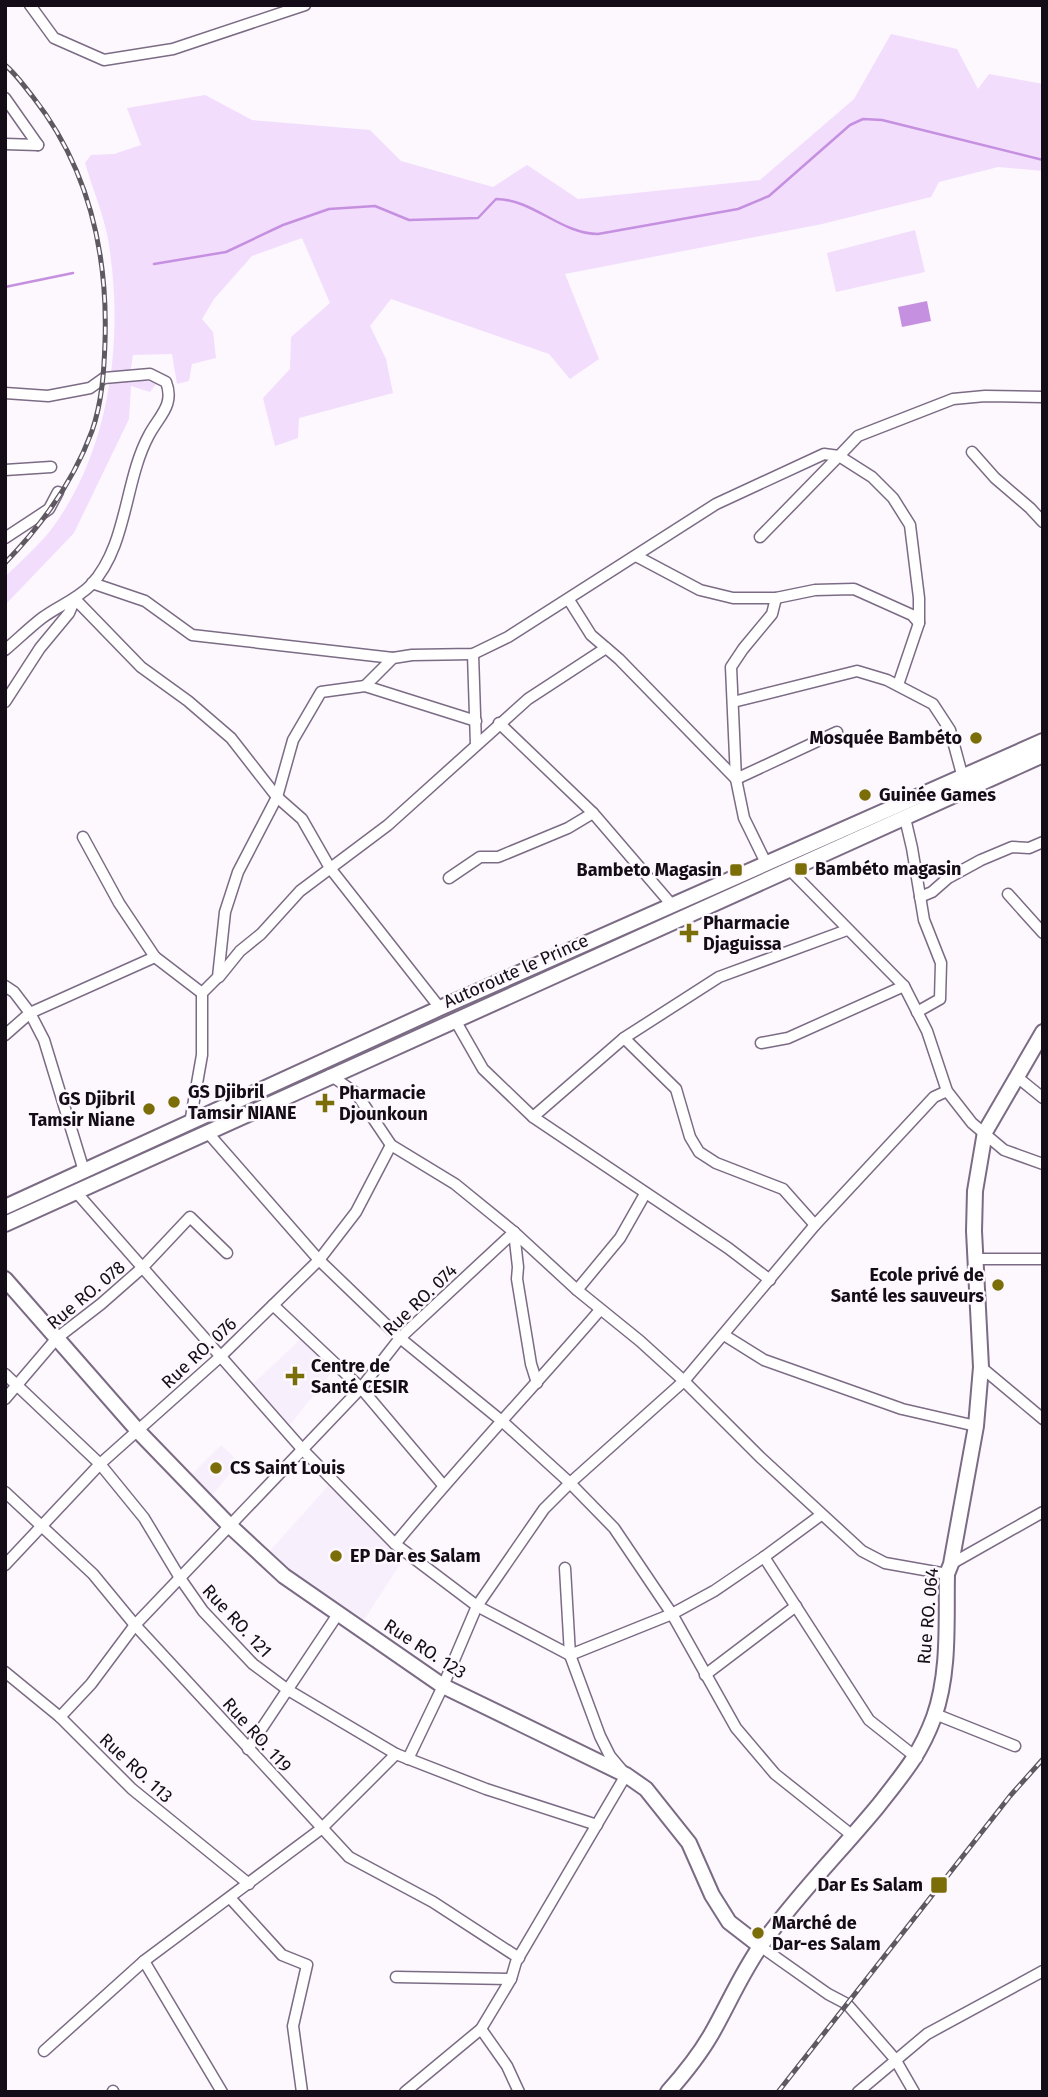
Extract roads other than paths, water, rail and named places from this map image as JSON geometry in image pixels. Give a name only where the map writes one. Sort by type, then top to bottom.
[{"type":"main road","name":"Autoroute le Prince","points":[[5,1208],[440,1008],[1043,741]]},
{"type":"main road","name":"Autoroute le Prince","points":[[5,1224],[1043,755]]},
{"type":"main road","name":"Rue RO. 064","points":[[667,2092],[712,2034],[727,2001],[760,1946],[916,1758],[935,1714],[943,1672],[949,1569],[976,1426],[981,1367],[975,1259],[975,1191],[985,1132],[1043,1032]]},
{"type":"main road","name":"Rue RO. 123","points":[[5,1279],[139,1432],[229,1525],[284,1576],[443,1686],[626,1776],[646,1789],[689,1843],[712,1895],[729,1922],[760,1946]]},
{"type":"street","points":[[30,5],[54,38],[104,60],[173,49],[305,5]]},
{"type":"street","points":[[5,98],[38,145],[5,144]]},
{"type":"street","points":[[5,393],[48,396],[90,388],[104,378],[150,374],[166,382],[170,391],[167,409],[142,448],[110,558],[92,583],[75,599],[44,617],[5,650]]},
{"type":"street","points":[[760,537],[858,436],[953,399],[985,396],[1043,397]]},
{"type":"street","points":[[972,452],[995,478],[1043,522]]},
{"type":"street","points":[[92,583],[145,601],[192,635],[393,658],[473,654],[508,637],[569,600],[716,505],[824,454],[839,456],[873,477],[893,498],[910,525],[919,598],[919,623],[898,685]]},
{"type":"street","points":[[5,470],[51,467]]},
{"type":"street","points":[[5,538],[48,509],[58,492]]},
{"type":"street","points":[[636,556],[700,590],[733,598],[776,598],[815,590],[854,589],[912,615],[919,623]]},
{"type":"street","points":[[766,863],[744,818],[736,779],[731,667],[772,614],[776,598]]},
{"type":"street","points":[[5,702],[40,648],[69,613],[75,599]]},
{"type":"street","points":[[75,599],[141,667],[188,701],[231,738],[277,797],[302,819],[330,868],[440,1008]]},
{"type":"street","points":[[569,600],[591,635],[736,779]]},
{"type":"street","points":[[190,1123],[202,1055],[202,993],[300,891],[388,825],[499,723],[561,676],[606,648]]},
{"type":"street","points":[[473,654],[476,745]]},
{"type":"street","points":[[365,686],[393,658]]},
{"type":"street","points":[[733,702],[857,671],[898,685],[933,704],[950,730],[963,778]]},
{"type":"street","points":[[218,977],[225,912],[238,873],[277,797],[293,740],[321,692],[365,686],[476,721]]},
{"type":"street","points":[[499,723],[593,813],[672,905]]},
{"type":"street","points":[[736,779],[837,732]]},
{"type":"street","points":[[449,878],[480,857],[498,857],[568,828],[593,813]]},
{"type":"street","points":[[905,818],[925,920],[941,963],[940,999],[917,1012]]},
{"type":"street","points":[[83,837],[119,903],[155,957],[202,993]]},
{"type":"street","points":[[920,897],[981,860],[1012,847],[1029,848],[1043,842]]},
{"type":"street","points":[[789,869],[904,986],[927,1031],[947,1091],[972,1123],[1004,1150],[1043,1164]]},
{"type":"street","points":[[1008,894],[1043,933]]},
{"type":"street","points":[[533,1117],[624,1038],[719,977],[847,930]]},
{"type":"street","points":[[5,1035],[30,1013],[155,957]]},
{"type":"street","points":[[5,986],[14,992],[30,1013],[44,1040],[84,1171]]},
{"type":"street","points":[[761,1043],[788,1038],[904,986]]},
{"type":"street","points":[[455,1020],[483,1069],[533,1117],[728,1248],[770,1280]]},
{"type":"street","points":[[624,1038],[676,1089],[690,1137],[699,1152],[716,1163],[783,1189],[815,1225]]},
{"type":"street","points":[[330,1075],[356,1093],[391,1145],[455,1184],[514,1232],[684,1381],[821,1515],[862,1551],[885,1563],[949,1569],[1043,1512]]},
{"type":"street","points":[[1017,1077],[1043,1098]]},
{"type":"street","points":[[408,1759],[477,1606],[544,1509],[684,1381],[815,1225],[934,1097],[947,1091]]},
{"type":"street","points":[[208,1133],[319,1260],[400,1338],[503,1422],[570,1483],[614,1528],[672,1614],[736,1728],[775,1774],[853,1836]]},
{"type":"street","name":"Rue RO. 076","points":[[5,1565],[100,1464],[220,1357],[319,1260],[356,1212],[391,1145]]},
{"type":"street","points":[[76,1192],[303,1450],[395,1544],[477,1606],[570,1655],[672,1614],[714,1591],[821,1515]]},
{"type":"street","points":[[577,1290],[620,1238],[645,1194]]},
{"type":"street","name":"Rue RO. 078","points":[[5,1399],[57,1338],[142,1268],[190,1217],[227,1253]]},
{"type":"street","points":[[514,1232],[517,1279],[531,1364],[537,1383]]},
{"type":"street","name":"Rue RO. 074","points":[[60,1717],[91,1684],[135,1625],[361,1388],[400,1338],[514,1232]]},
{"type":"street","points":[[975,1259],[1043,1259]]},
{"type":"street","points":[[273,1305],[361,1388],[443,1485]]},
{"type":"street","points":[[395,1544],[443,1485],[503,1422],[600,1310]]},
{"type":"street","points":[[724,1335],[764,1360],[902,1409],[976,1426]]},
{"type":"street","points":[[981,1367],[1043,1419]]},
{"type":"street","name":"Rue RO. 121","points":[[5,1374],[100,1464],[144,1518],[203,1611],[253,1664],[288,1690],[396,1754],[486,1789],[597,1825]]},
{"type":"street","name":"Rue RO. 119","points":[[5,1492],[93,1574],[135,1625],[349,1857],[433,1902],[519,1958]]},
{"type":"street","points":[[764,1558],[869,1720],[916,1758]]},
{"type":"street","points":[[405,2092],[481,2029],[511,1979],[519,1958],[626,1776],[610,1756],[600,1736],[570,1655],[565,1568]]},
{"type":"street","points":[[705,1675],[796,1606]]},
{"type":"street","points":[[248,1749],[338,1614]]},
{"type":"street","name":"Rue RO. 113","points":[[5,1672],[60,1717],[132,1789],[249,1884]]},
{"type":"street","points":[[935,1714],[1015,1746]]},
{"type":"street","points":[[44,2051],[144,1961],[231,1899],[321,1829],[396,1754]]},
{"type":"street","points":[[231,1899],[282,1955],[307,1965],[293,2026],[302,2092]]},
{"type":"street","name":"Rue RO. 123","points":[[760,1946],[828,1994],[847,2004],[895,2059],[914,2092]]},
{"type":"street","points":[[144,1961],[222,2092]]},
{"type":"street","points":[[858,2092],[927,2035],[1043,1971]]},
{"type":"street","points":[[396,1977],[511,1979]]},
{"type":"street","points":[[481,2029],[507,2066],[519,2092]]},
{"type":"waterway","points":[[154,264],[226,252],[283,225],[329,209],[375,206],[409,220],[478,218],[496,199],[522,204],[572,229],[598,234],[738,209],[769,196],[850,125],[863,119],[882,120],[1043,160]]},
{"type":"waterway","points":[[5,287],[73,273]]},
{"type":"railway","points":[[5,65],[23,84],[52,124],[81,182],[98,244],[105,309],[103,376],[98,409],[85,449],[56,501],[5,563]]},
{"type":"railway","points":[[778,2092],[1010,1796],[1043,1759]]},
{"type":"place","name":"Mosquée Bambéto","points":[[976,738]]},
{"type":"place","name":"Guinée Games","points":[[865,795]]},
{"type":"place","name":"Bambéto magasin","points":[[801,869]]},
{"type":"place","name":"Bambeto Magasin","points":[[736,870]]},
{"type":"place","name":"Pharmacie Djaguissa","points":[[689,933]]},
{"type":"place","name":"GS Djibril Tamsir NIANE","points":[[174,1102]]},
{"type":"place","name":"Pharmacie Djounkoun","points":[[325,1103]]},
{"type":"place","name":"GS Djibril Tamsir Niane","points":[[149,1109]]},
{"type":"place","name":"Ecole privé de Santé les sauveurs","points":[[998,1285]]},
{"type":"place","name":"Centre de Santé CESIR","points":[[295,1376]]},
{"type":"place","name":"CS Saint Louis","points":[[216,1468]]},
{"type":"place","name":"EP Dar es Salam","points":[[336,1556]]},
{"type":"place","name":"Dar Es Salam","points":[[939,1885]]},
{"type":"place","name":"Marché de Dar-es Salam","points":[[758,1933]]}]
